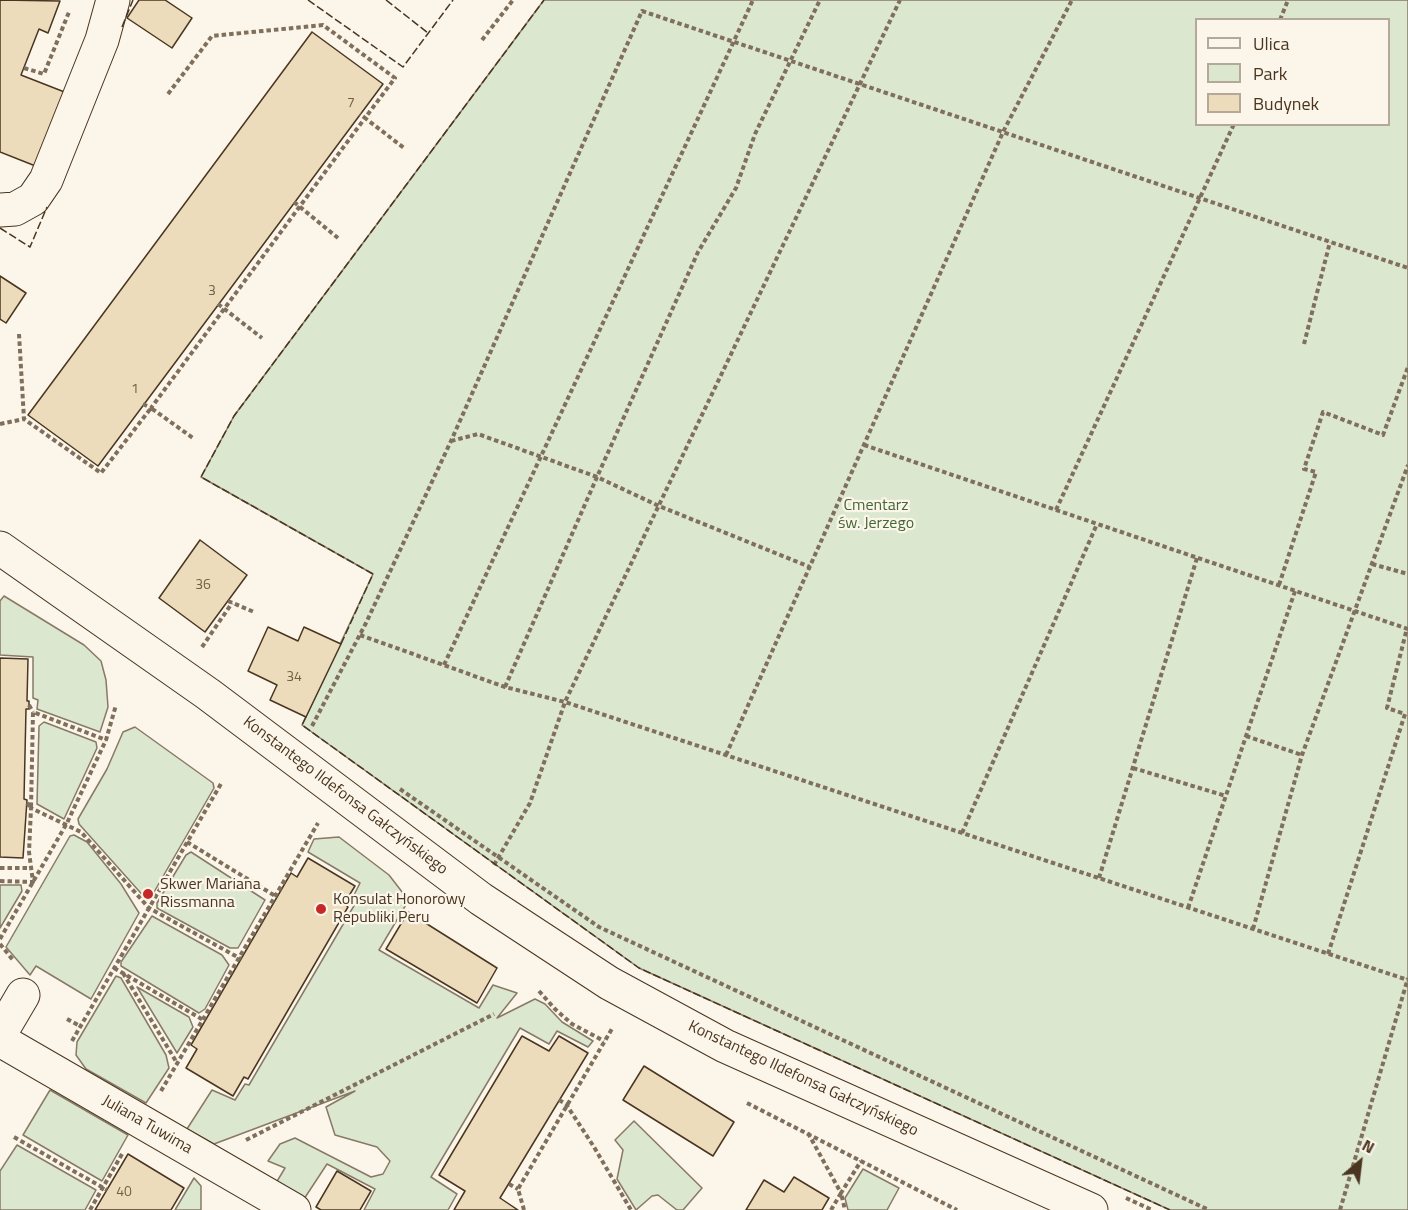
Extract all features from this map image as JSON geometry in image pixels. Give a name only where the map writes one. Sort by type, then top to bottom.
[{"type":"street","points":[[0,210],[15,209],[33,199],[46,180],[102,40],[113,0]]},
{"type":"street","name":"Konstantego Ildefonsa Gałczyńskiego","points":[[0,548],[208,694],[481,899],[609,983],[724,1046],[1091,1210]]},
{"type":"street","points":[[0,1034],[23,995]]},
{"type":"street","name":"Juliana Tuwima","points":[[0,1040],[60,1061],[220,1166],[294,1210]]},
{"type":"path","points":[[482,40],[513,0]]},
{"type":"path","points":[[444,665],[753,0]]},
{"type":"path","points":[[505,687],[698,252],[736,188],[755,134],[820,0]]},
{"type":"path","points":[[489,872],[530,802],[565,702],[862,84],[900,0]]},
{"type":"path","points":[[726,755],[1003,132],[1072,0]]},
{"type":"path","points":[[1281,18],[1288,0]]},
{"type":"path","points":[[24,68],[44,74],[70,10]]},
{"type":"path","points":[[321,734],[311,727],[360,636],[451,441],[642,11],[1408,268]]},
{"type":"path","points":[[0,424],[24,419],[101,473],[395,78],[323,25],[212,36],[168,94]]},
{"type":"path","points":[[360,114],[404,148]]},
{"type":"path","points":[[1056,510],[1202,198],[1233,126]]},
{"type":"path","points":[[294,202],[338,238]]},
{"type":"path","points":[[1304,344],[1330,242]]},
{"type":"path","points":[[218,304],[262,338]]},
{"type":"path","points":[[19,334],[24,419]]},
{"type":"path","points":[[1279,585],[1316,472],[1304,469],[1323,412],[1383,435],[1408,367]]},
{"type":"path","points":[[143,404],[193,438]]},
{"type":"path","points":[[451,441],[478,434],[597,477],[659,506],[810,567]]},
{"type":"path","points":[[864,445],[1407,629],[1387,708],[1406,715],[1328,954]]},
{"type":"path","points":[[1253,929],[1302,755],[1408,465]]},
{"type":"path","points":[[962,833],[1097,524]]},
{"type":"path","points":[[1099,878],[1197,558]]},
{"type":"path","points":[[1372,564],[1408,574]]},
{"type":"path","points":[[1188,908],[1295,591]]},
{"type":"path","points":[[195,656],[230,602],[254,612]]},
{"type":"path","points":[[360,636],[505,687],[565,702],[1408,979],[1340,1210]]},
{"type":"path","points":[[29,705],[33,712],[29,852],[33,882]]},
{"type":"path","points":[[0,939],[68,823],[106,740],[116,705]]},
{"type":"path","points":[[33,712],[106,740]]},
{"type":"path","points":[[1246,735],[1302,755]]},
{"type":"path","points":[[1133,768],[1226,796]]},
{"type":"path","points":[[60,1061],[222,782]]},
{"type":"path","points":[[390,782],[599,927],[1209,1210]]},
{"type":"path","points":[[27,803],[31,808],[68,823],[81,832],[149,908],[239,958]]},
{"type":"path","points":[[160,1093],[313,831]]},
{"type":"path","points":[[187,842],[276,896]]},
{"type":"path","points":[[0,868],[31,868]]},
{"type":"path","points":[[0,881],[33,882]]},
{"type":"path","points":[[114,968],[203,1020]]},
{"type":"path","points":[[123,973],[177,1063]]},
{"type":"path","points":[[539,991],[572,1024],[604,1041]]},
{"type":"path","points":[[220,1166],[233,1148],[242,1142],[495,1014]]},
{"type":"path","points":[[67,1019],[80,1026]]},
{"type":"path","points":[[518,1189],[612,1028]]},
{"type":"path","points":[[560,1100],[566,1104],[631,1210]]},
{"type":"path","points":[[747,1103],[957,1210]]},
{"type":"path","points":[[808,1133],[841,1193],[845,1210]]},
{"type":"path","points":[[14,1137],[105,1188]]},
{"type":"path","points":[[90,1210],[105,1188],[124,1151]]},
{"type":"path","points":[[831,1210],[861,1161]]},
{"type":"path","points":[[509,1184],[518,1189],[524,1210]]},
{"type":"path","points":[[1120,1196],[1152,1210]]},
{"type":"green space","name":"Cmentarz św. Jerzego","points":[[544,0],[1408,0],[1408,1210],[1170,1210],[639,968],[302,725],[373,574],[201,477],[234,416]]},
{"type":"green space","points":[[4,596],[84,645],[101,661],[106,680],[108,707],[100,732],[37,709],[38,700],[33,698],[33,657],[0,655],[0,601]]},
{"type":"green space","points":[[44,722],[96,742],[97,748],[64,819],[37,804],[39,726]]},
{"type":"green space","points":[[135,727],[213,783],[214,788],[150,899],[147,900],[79,824],[78,819],[107,769],[123,732]]},
{"type":"green space","points":[[74,835],[87,842],[121,884],[139,913],[91,999],[36,966],[30,975],[6,947],[70,836]]},
{"type":"green space","points":[[339,837],[389,875],[406,897],[407,903],[379,950],[479,1008],[493,985],[517,993],[497,1018],[535,999],[545,1004],[562,1022],[593,1041],[588,1047],[557,1031],[549,1044],[520,1028],[431,1177],[457,1194],[448,1210],[364,1210],[375,1189],[327,1164],[304,1199],[276,1183],[285,1168],[268,1161],[280,1144],[295,1138],[371,1177],[383,1174],[390,1161],[377,1147],[335,1135],[326,1107],[355,1091],[214,1144],[187,1129],[212,1090],[235,1100],[245,1084],[249,1085],[355,904],[351,901],[360,883],[308,852],[314,839]]},
{"type":"green space","points":[[191,852],[265,900],[238,948],[230,948],[157,908],[157,903],[186,855]]},
{"type":"green space","points":[[0,885],[21,885],[22,891],[0,928]]},
{"type":"green space","points":[[152,916],[222,955],[229,965],[205,1009],[199,1013],[121,966],[121,962]]},
{"type":"green space","points":[[116,976],[121,978],[166,1055],[169,1068],[146,1103],[86,1069],[76,1055],[77,1042]]},
{"type":"green space","points":[[137,987],[189,1017],[193,1027],[177,1053]]},
{"type":"green space","points":[[50,1090],[128,1135],[102,1181],[23,1135]]},
{"type":"green space","points":[[634,1121],[702,1188],[683,1210],[677,1210],[658,1195],[652,1196],[636,1210],[617,1179],[623,1150],[615,1140]]},
{"type":"green space","points":[[17,1145],[96,1190],[85,1210],[0,1210],[0,1171]]},
{"type":"green space","points":[[863,1169],[899,1188],[887,1210],[848,1210],[845,1198]]},
{"type":"green space","points":[[194,1178],[201,1186],[201,1210],[175,1210]]},
{"type":"building","points":[[0,0],[60,1],[48,33],[39,29],[21,75],[67,93],[38,167],[0,152]]},
{"type":"building","points":[[139,0],[165,0],[192,18],[172,48],[127,18]]},
{"type":"building","points":[[312,32],[383,84],[98,466],[28,415]]},
{"type":"building","points":[[0,276],[26,293],[6,323],[0,319]]},
{"type":"building","points":[[200,540],[247,575],[205,632],[159,598]]},
{"type":"building","points":[[268,627],[298,641],[304,627],[341,644],[306,717],[270,700],[277,685],[248,671]]},
{"type":"building","points":[[0,658],[28,659],[27,701],[29,701],[29,709],[26,709],[24,799],[27,800],[23,858],[0,857]]},
{"type":"building","points":[[308,858],[355,886],[344,904],[348,907],[248,1079],[244,1077],[233,1096],[186,1068],[197,1049],[191,1045],[291,873],[297,877]]},
{"type":"building","points":[[408,912],[497,968],[477,1003],[386,949]]},
{"type":"building","points":[[522,1036],[549,1051],[559,1036],[588,1053],[500,1198],[518,1210],[454,1210],[465,1191],[439,1175]]},
{"type":"building","points":[[644,1066],[734,1122],[713,1156],[623,1100]]},
{"type":"building","points":[[128,1154],[184,1188],[171,1210],[95,1210]]},
{"type":"building","points":[[337,1171],[371,1191],[360,1210],[321,1210],[316,1207]]},
{"type":"building","points":[[794,1177],[829,1198],[822,1210],[746,1210],[764,1180],[784,1192]]},
{"type":"fence","points":[[122,27],[133,0]]},
{"type":"fence","points":[[308,0],[403,67],[453,0]]},
{"type":"fence","points":[[386,0],[428,33]]},
{"type":"fence","points":[[341,644],[373,574],[201,477],[234,416],[544,0]]},
{"type":"fence","points":[[0,228],[30,247],[47,207]]},
{"type":"fence","points":[[306,717],[302,725],[639,968],[1170,1210]]},
{"type":"place","name":"Skwer Mariana Rissmanna","points":[[148,894]]},
{"type":"place","name":"Konsulat Honorowy Republiki Peru","points":[[321,909]]}]
